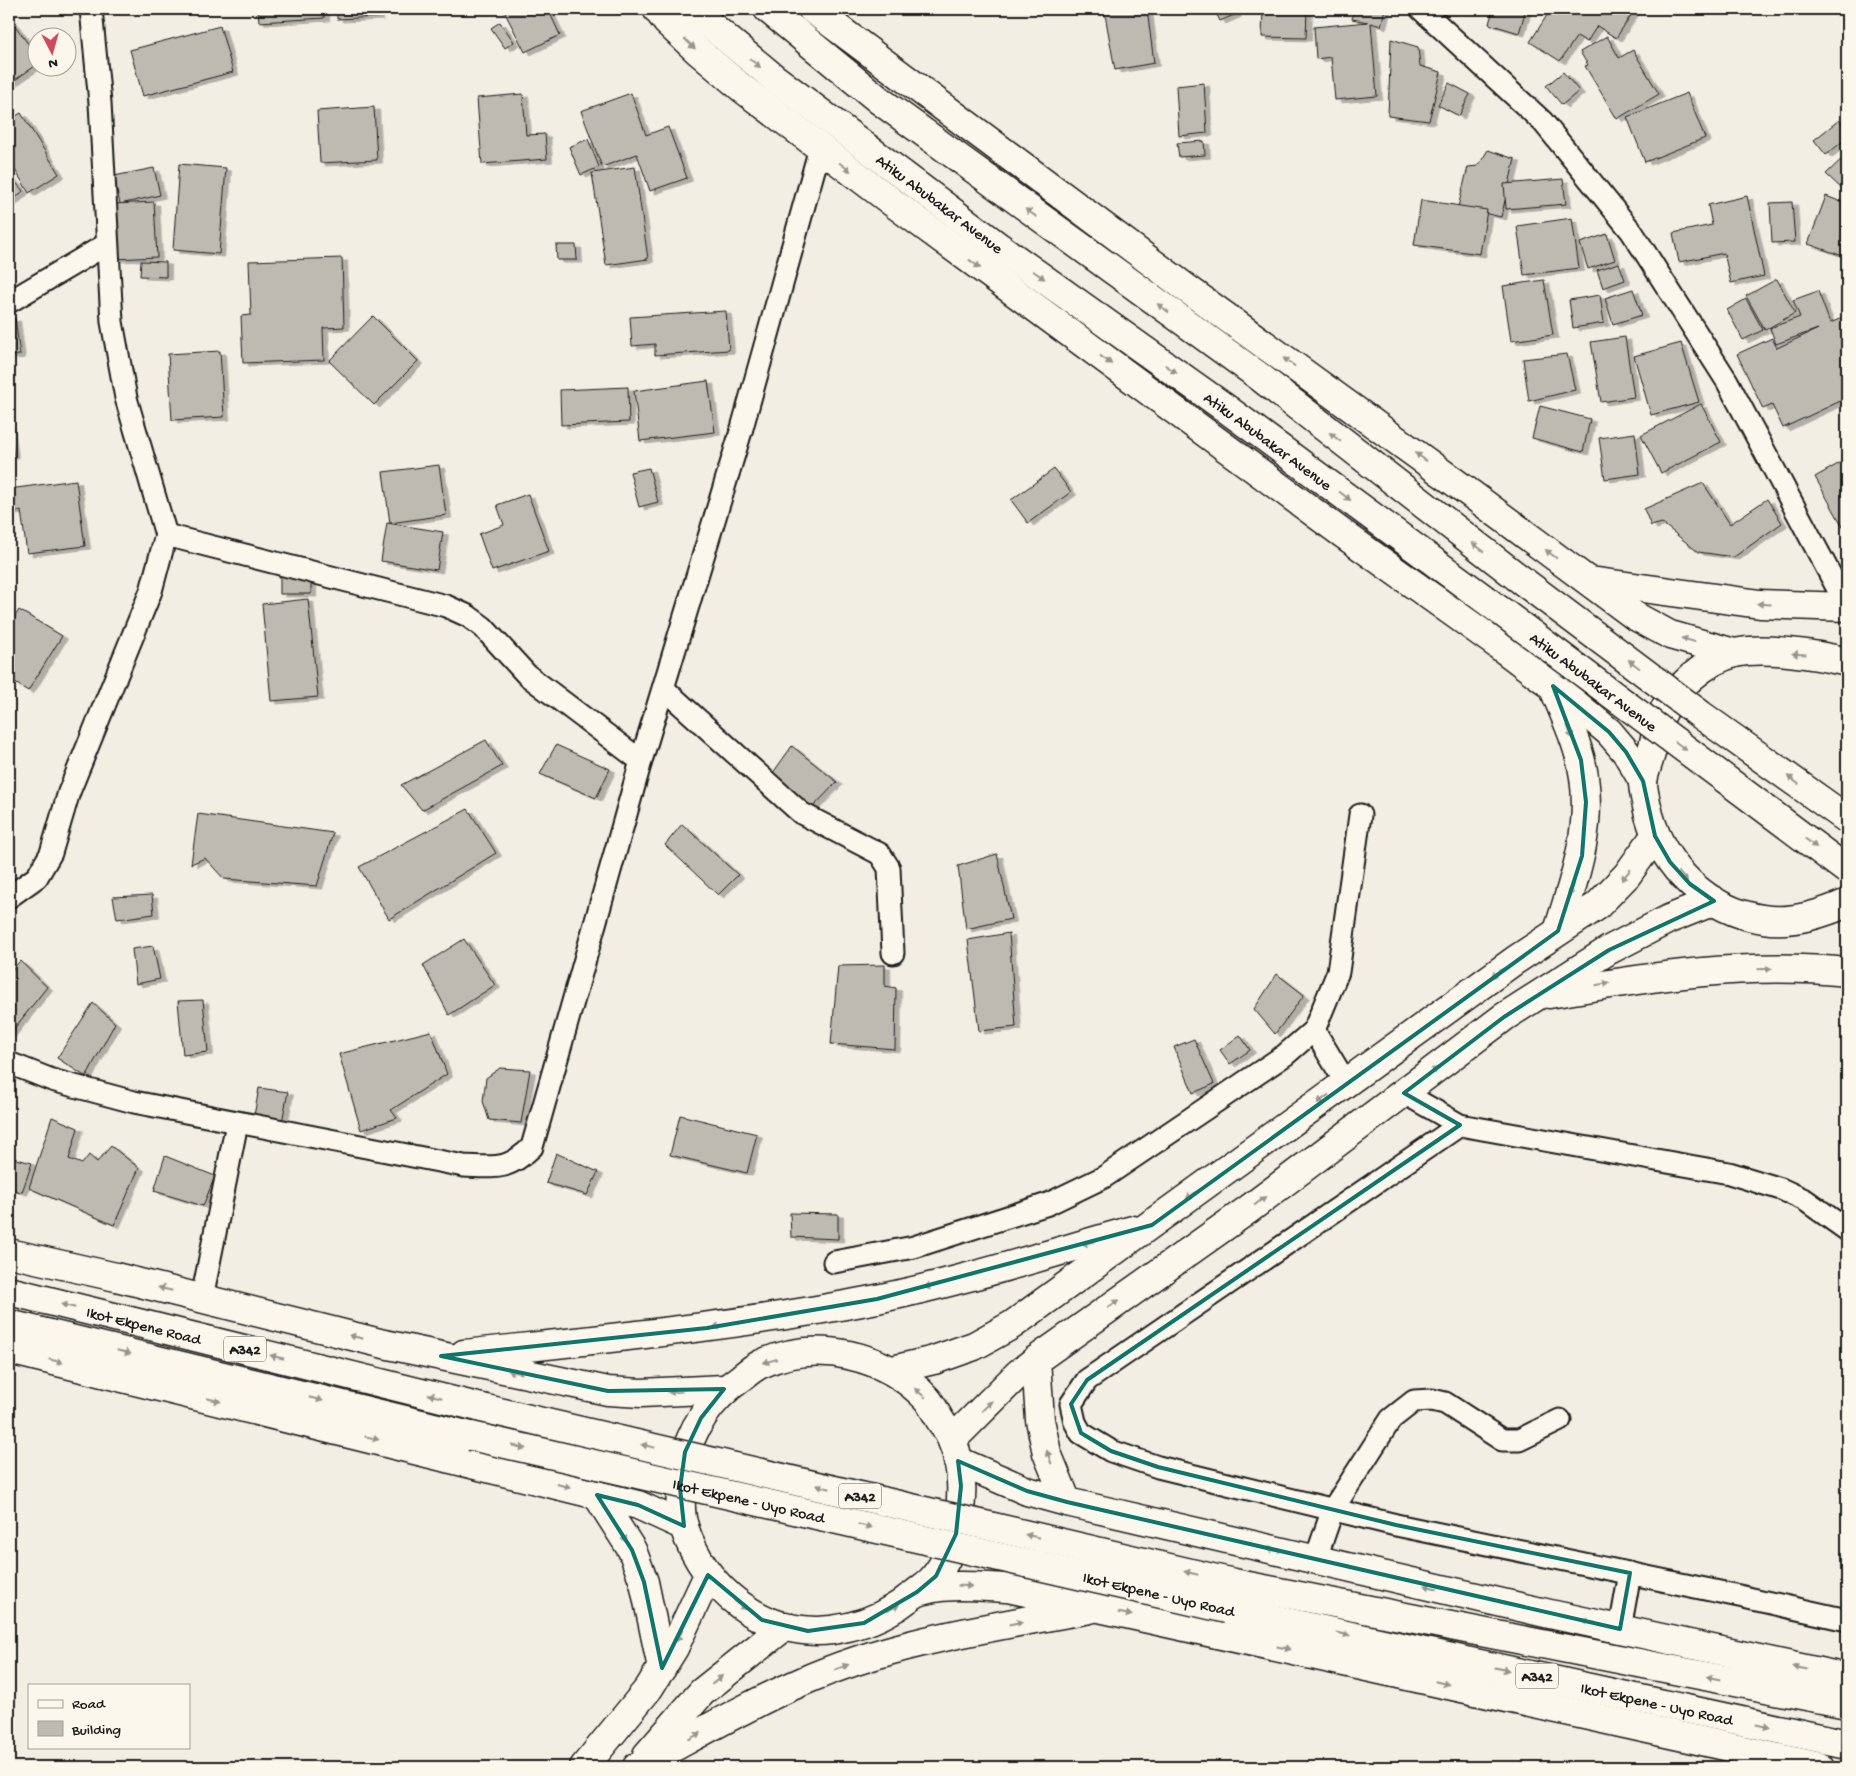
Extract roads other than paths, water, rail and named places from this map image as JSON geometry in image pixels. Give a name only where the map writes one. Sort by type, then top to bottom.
[{"type":"main road","points":[[657,9],[666,22],[698,52],[820,148],[1323,520],[1553,686],[1609,732],[1626,752],[1643,781]]},
{"type":"main road","name":"Atiku Abubakar Avenue","points":[[691,9],[774,78],[999,247],[1228,410],[1847,870]]},
{"type":"main road","points":[[768,9],[879,100],[1256,374],[1516,576],[1709,720],[1847,819]]},
{"type":"main road","points":[[812,9],[1147,259],[1472,494],[1635,616],[1670,635],[1734,653],[1767,651],[1824,656],[1847,662]]},
{"type":"main road","points":[[1587,581],[1760,604],[1847,607]]},
{"type":"main road","points":[[1734,653],[1711,664],[1674,695],[1662,716],[1643,781],[1645,799],[1655,836],[1670,862],[1690,884],[1714,901],[1740,915],[1765,920],[1803,918],[1847,922]]},
{"type":"main road","points":[[1553,686],[1581,760],[1586,802],[1582,856],[1558,931]]},
{"type":"main road","points":[[892,1370],[934,1360],[974,1346],[1005,1329],[1152,1225],[1346,1082],[1558,931],[1597,906],[1613,891],[1655,836]]},
{"type":"main road","points":[[955,1451],[1019,1373],[1248,1209],[1504,1017],[1609,950],[1669,920],[1714,901]]},
{"type":"main road","points":[[1803,918],[1826,912],[1847,903]]},
{"type":"main road","points":[[1538,996],[1679,973],[1789,969],[1847,972]]},
{"type":"main road","points":[[441,1356],[706,1328],[877,1299],[930,1287],[1152,1225]]},
{"type":"main road","points":[[9,1253],[441,1356],[608,1392],[641,1393],[724,1389]]},
{"type":"main road","name":"Ikot Ekpene Road","points":[[9,1291],[482,1408]]},
{"type":"main road","name":"Ikot Ekpene Road","points":[[9,1324],[471,1436]]},
{"type":"main road","points":[[9,1350],[597,1494],[638,1505],[684,1526]]},
{"type":"main road","points":[[805,1352],[850,1354],[892,1370],[928,1400],[955,1451],[961,1486],[956,1534],[936,1576],[894,1608],[864,1624],[832,1630],[808,1630],[762,1620],[742,1607],[708,1575],[684,1526],[680,1488],[685,1452],[700,1418],[724,1389],[761,1364],[805,1352]]},
{"type":"main road","points":[[1036,1360],[1040,1420],[1047,1453],[1067,1502]]},
{"type":"main road","name":"Ikot Ekpene - Uyo Road","points":[[482,1408],[1238,1584],[1847,1704]]},
{"type":"main road","name":"Ikot Ekpene - Uyo Road","points":[[471,1436],[1227,1609],[1847,1744]]},
{"type":"main road","points":[[955,1451],[1027,1490],[1067,1502],[1316,1561],[1847,1678]]},
{"type":"main road","points":[[597,1494],[632,1550],[644,1582],[662,1668]]},
{"type":"main road","points":[[584,1767],[649,1688],[662,1668],[674,1648],[708,1575]]},
{"type":"main road","points":[[917,1592],[957,1585],[1008,1588],[1098,1607],[1757,1760],[1820,1767]]},
{"type":"main road","points":[[637,1767],[799,1682],[864,1659],[949,1635],[1098,1607]]},
{"type":"main road","points":[[637,1767],[702,1692],[785,1626]]},
{"type":"street","points":[[9,897],[37,877],[51,853],[69,792],[151,591],[166,535],[126,398],[112,322],[100,103],[91,9]]},
{"type":"street","points":[[1421,9],[1543,122],[1632,232],[1727,382],[1847,607]]},
{"type":"street","points":[[9,1063],[52,1080],[134,1102],[464,1166],[497,1167],[516,1162],[532,1147],[641,761],[742,428],[820,148]]},
{"type":"street","points":[[9,302],[107,244]]},
{"type":"street","points":[[166,535],[446,606],[468,616],[483,627],[527,675],[641,761]]},
{"type":"street","points":[[664,689],[801,812],[880,854],[889,868],[894,953]]},
{"type":"street","points":[[834,1262],[914,1247],[1048,1204],[1104,1177],[1286,1055],[1314,1030],[1338,972],[1360,815]]},
{"type":"street","points":[[1314,1030],[1346,1082]]},
{"type":"street","points":[[1404,1093],[1460,1125],[1730,1173],[1782,1189],[1805,1200],[1847,1230]]},
{"type":"street","points":[[202,1298],[238,1122]]},
{"type":"street","points":[[1460,1125],[1087,1380],[1072,1404],[1075,1422],[1081,1433],[1111,1451],[1158,1467],[1396,1525],[1847,1620]]},
{"type":"street","points":[[1316,1561],[1333,1509],[1392,1419],[1414,1401],[1432,1400],[1445,1403],[1502,1440],[1520,1440],[1560,1420]]},
{"type":"street","points":[[1620,1629],[1630,1573]]}]
